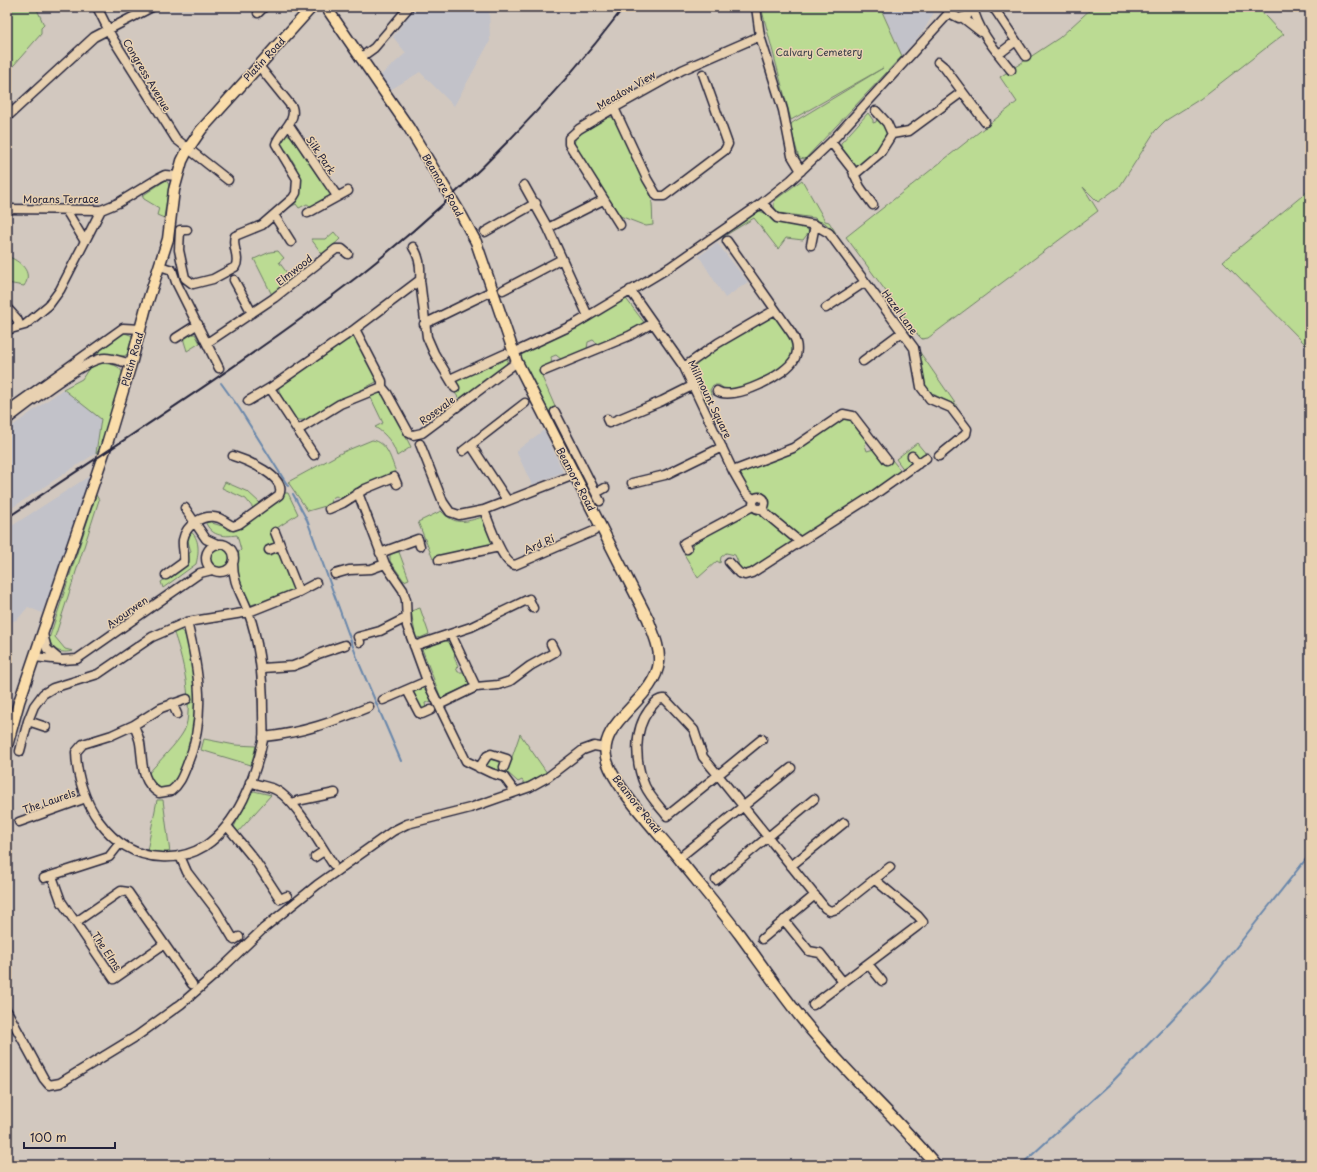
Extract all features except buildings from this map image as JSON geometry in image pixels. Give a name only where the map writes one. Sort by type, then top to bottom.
[{"type":"main road","name":"Platin Road","points":[[7,746],[19,702],[106,447],[170,231],[178,176],[188,148],[201,130],[312,7]]},
{"type":"main road","name":"Beamore Road","points":[[326,7],[409,128],[447,190],[476,242],[512,356],[648,619],[656,640],[659,657],[654,680],[645,693],[613,727],[606,748],[607,761],[612,772],[739,934],[805,1023],[936,1165]]},
{"type":"street","name":"Congress Avenue","points":[[97,7],[108,29],[163,121],[176,139],[228,180]]},
{"type":"street","points":[[7,117],[94,37],[152,7]]},
{"type":"street","points":[[258,13],[264,7]]},
{"type":"street","points":[[360,58],[379,43],[408,7]]},
{"type":"street","points":[[756,7],[760,36],[783,110],[792,156],[800,170]]},
{"type":"street","points":[[962,18],[970,13],[973,7]]},
{"type":"street","points":[[973,7],[976,19],[984,34],[1011,70]]},
{"type":"street","points":[[991,7],[1026,56]]},
{"type":"street","points":[[512,356],[588,316],[680,260],[762,202],[831,142],[948,10],[956,17],[962,18],[984,34]]},
{"type":"street","name":"Meadow View","points":[[620,225],[569,144],[569,138],[579,129],[682,70],[760,36]]},
{"type":"street","points":[[999,54],[1016,41]]},
{"type":"street","points":[[938,62],[944,67],[985,122]]},
{"type":"street","points":[[187,230],[180,230],[179,250],[185,278],[188,282],[194,284],[213,279],[235,267],[238,261],[233,241],[235,236],[262,225],[293,198],[298,186],[294,172],[276,144],[279,136],[293,118],[292,107],[259,66]]},
{"type":"street","points":[[614,108],[647,179],[657,196],[664,196],[725,150],[728,144],[703,74]]},
{"type":"street","points":[[854,174],[880,153],[892,134],[909,131],[962,92]]},
{"type":"street","points":[[876,111],[887,123],[892,134]]},
{"type":"street","name":"Silk Park","points":[[289,125],[337,196]]},
{"type":"street","points":[[831,142],[852,168],[860,187],[873,206]]},
{"type":"street","name":"Morans Terrace","points":[[7,209],[101,210],[118,203],[159,178],[165,176],[178,176]]},
{"type":"street","points":[[524,185],[536,203],[588,316]]},
{"type":"street","points":[[308,213],[348,190]]},
{"type":"street","points":[[548,228],[603,200]]},
{"type":"street","name":"Hazel Lane","points":[[762,202],[777,218],[815,225],[829,232],[914,348],[916,354],[918,382],[921,387],[930,399],[951,408],[966,426],[966,434],[939,456]]},
{"type":"street","points":[[485,232],[536,203]]},
{"type":"street","points":[[66,210],[84,240]]},
{"type":"street","points":[[7,330],[20,326],[39,316],[49,305],[60,290],[84,240],[101,210]]},
{"type":"street","points":[[274,215],[291,242]]},
{"type":"street","points":[[811,245],[815,225]]},
{"type":"street","points":[[717,391],[726,394],[756,386],[779,373],[795,359],[797,348],[794,337],[727,241]]},
{"type":"street","name":"Rosevale","points":[[413,247],[418,257],[421,270],[420,280],[424,324],[430,345],[455,388]]},
{"type":"street","name":"Elmwood","points":[[207,343],[274,298],[336,249],[342,249],[348,254]]},
{"type":"street","points":[[503,290],[562,259]]},
{"type":"street","points":[[160,266],[172,270],[176,282],[219,368]]},
{"type":"street","points":[[234,280],[252,313]]},
{"type":"street","points":[[248,401],[270,388],[420,280]]},
{"type":"street","points":[[826,308],[866,282]]},
{"type":"street","name":"Millmount Square","points":[[630,290],[684,367],[694,385],[744,492],[753,503],[759,497],[764,499],[765,505],[763,509],[765,514],[800,542]]},
{"type":"street","points":[[424,324],[492,291]]},
{"type":"street","points":[[7,308],[17,319],[20,326]]},
{"type":"street","points":[[684,367],[718,343],[775,310]]},
{"type":"street","points":[[544,371],[555,361],[592,347],[629,336],[653,323]]},
{"type":"street","points":[[176,338],[198,324]]},
{"type":"street","points":[[7,420],[123,328],[141,329]]},
{"type":"street","name":"Rosevale","points":[[354,328],[382,381],[382,387],[387,393],[406,429],[413,435],[418,435],[512,356]]},
{"type":"street","points":[[863,361],[902,332]]},
{"type":"street","name":"Rosevale","points":[[450,379],[512,356]]},
{"type":"street","points":[[7,411],[60,377],[99,359],[111,359],[131,364]]},
{"type":"street","points":[[607,419],[609,423],[662,401],[694,385]]},
{"type":"street","points":[[298,430],[340,404],[382,387]]},
{"type":"street","points":[[270,388],[314,455]]},
{"type":"street","points":[[463,451],[525,403]]},
{"type":"street","points":[[555,412],[598,497],[606,488]]},
{"type":"street","points":[[733,471],[793,448],[843,414],[853,416],[870,445],[887,460]]},
{"type":"street","points":[[549,426],[560,421]]},
{"type":"street","points":[[420,444],[443,502],[450,512],[464,515],[484,510],[574,476]]},
{"type":"street","points":[[471,445],[508,500]]},
{"type":"street","points":[[632,483],[650,483],[722,447]]},
{"type":"street","points":[[166,576],[184,562],[184,535],[188,528],[195,522],[202,518],[212,517],[219,518],[233,526],[239,524],[281,492],[280,486],[266,471],[251,462],[233,456]]},
{"type":"street","points":[[912,456],[918,464]]},
{"type":"street","points":[[729,562],[739,573],[750,574],[874,495],[926,458]]},
{"type":"street","points":[[329,509],[336,503],[358,492],[394,477],[396,484]]},
{"type":"street","points":[[358,492],[385,564],[403,590],[406,600],[406,618],[414,646],[427,681],[466,761],[479,768],[504,777],[515,792]]},
{"type":"street","points":[[687,549],[684,542],[753,503]]},
{"type":"street","points":[[186,508],[206,539],[208,552]]},
{"type":"street","name":"Ard Rí","points":[[484,510],[499,547],[509,564],[515,565],[594,531]]},
{"type":"street","points":[[274,532],[298,592]]},
{"type":"street","points":[[187,699],[172,703],[134,725],[112,735],[83,744],[78,748],[76,758],[79,775],[86,798],[102,826],[120,843],[132,850],[150,856],[180,856],[204,847],[227,826],[250,782],[263,738],[262,668],[248,612],[233,577],[232,552],[226,546],[218,545],[206,539]]},
{"type":"street","points":[[380,553],[418,539],[420,546]]},
{"type":"street","points":[[208,552],[212,547],[218,545]]},
{"type":"street","points":[[268,550],[280,546]]},
{"type":"street","points":[[439,560],[499,547]]},
{"type":"street","name":"Avourwen","points":[[200,573],[206,561],[208,552]]},
{"type":"street","points":[[206,561],[212,570]]},
{"type":"street","points":[[223,572],[233,563]]},
{"type":"street","points":[[335,574],[349,570],[371,569],[385,564]]},
{"type":"street","name":"Avourwen","points":[[34,657],[73,660],[81,657],[200,573],[212,570],[223,572],[233,577]]},
{"type":"street","points":[[20,751],[28,721],[39,699],[53,688],[91,677],[152,637],[187,622],[248,612],[298,592],[316,583]]},
{"type":"street","points":[[414,646],[451,634],[529,599],[533,608]]},
{"type":"street","points":[[360,642],[358,637],[380,630],[406,618]]},
{"type":"street","points":[[134,725],[140,742],[141,763],[145,777],[151,787],[159,793],[172,791],[179,783],[190,759],[195,743],[199,713],[198,672],[187,622]]},
{"type":"street","points":[[42,633],[47,649],[52,655],[62,660]]},
{"type":"street","points":[[451,634],[476,688]]},
{"type":"street","points":[[438,705],[476,688],[510,682],[530,666],[555,652],[551,644]]},
{"type":"street","points":[[262,668],[293,666],[318,654],[345,645]]},
{"type":"street","points":[[383,700],[427,681]]},
{"type":"street","points":[[407,690],[419,712],[422,714],[431,710]]},
{"type":"street","points":[[762,739],[718,775],[667,816],[646,787],[640,772],[637,754],[643,718],[660,698],[668,700],[694,730],[704,757],[718,775],[743,806],[768,838],[825,908],[830,911],[837,909],[890,867]]},
{"type":"street","points":[[172,703],[177,714]]},
{"type":"street","points":[[263,738],[296,733],[319,727],[369,707]]},
{"type":"street","points":[[28,721],[46,727]]},
{"type":"street","points":[[7,1011],[44,1079],[49,1085],[60,1084],[137,1036],[181,1004],[218,972],[264,928],[317,885],[388,835],[407,824],[470,808],[515,792],[548,778],[583,750],[594,746],[606,748]]},
{"type":"street","points":[[479,768],[487,756],[491,754],[507,760],[504,767]]},
{"type":"street","points":[[679,858],[791,768]]},
{"type":"street","points":[[250,782],[274,789],[292,804],[333,864]]},
{"type":"street","points":[[292,804],[335,793]]},
{"type":"street","name":"The Laurels","points":[[19,822],[86,798]]},
{"type":"street","points":[[716,880],[814,799]]},
{"type":"street","points":[[791,866],[844,823]]},
{"type":"street","points":[[227,826],[254,859],[280,899],[287,896]]},
{"type":"street","points":[[44,878],[109,856],[120,843]]},
{"type":"street","points":[[315,857],[324,851]]},
{"type":"street","points":[[180,856],[188,873],[216,910],[234,940],[239,937]]},
{"type":"street","name":"The Elms","points":[[52,876],[61,901],[114,979],[164,944]]},
{"type":"street","points":[[813,1005],[924,922],[874,879]]},
{"type":"street","points":[[76,922],[121,891],[125,890],[128,892],[192,984]]},
{"type":"street","points":[[762,938],[815,895]]},
{"type":"street","points":[[784,920],[809,951],[820,953],[843,982]]},
{"type":"street","points":[[868,964],[882,981]]},
{"type":"shaded area","points":[[415,7],[489,7],[490,41],[454,106],[420,72],[390,90],[380,76],[406,53],[393,37]]},
{"type":"shaded area","points":[[881,7],[937,7],[923,32],[902,55]]},
{"type":"shaded area","points":[[717,243],[748,282],[725,298],[699,256]]},
{"type":"shaded area","points":[[63,389],[101,418],[96,453],[7,511],[7,430]]},
{"type":"shaded area","points":[[544,430],[563,472],[532,485],[516,451]]},
{"type":"shaded area","points":[[94,473],[42,613],[28,607],[18,619],[7,624],[7,529]]},
{"type":"green space","points":[[7,7],[36,7],[44,25],[41,28],[41,34],[7,73]]},
{"type":"green space","name":"Calvary Cemetery","points":[[761,7],[880,7],[902,56],[805,159],[799,158],[790,126],[792,123],[883,68],[791,120]]},
{"type":"green space","points":[[1093,7],[1163,7],[1165,9],[1167,7],[1257,7],[1277,29],[1284,34],[1200,99],[1165,121],[1155,131],[1120,186],[1098,202],[1083,187],[1098,211],[928,338],[922,339],[846,237],[1017,102],[1000,77],[1059,38]]},
{"type":"green space","points":[[868,113],[873,120],[873,123],[876,122],[877,118],[881,120],[887,131],[880,149],[858,167],[855,166],[841,147],[841,143]]},
{"type":"green space","points":[[612,117],[627,142],[649,190],[652,200],[653,225],[646,226],[620,216],[574,145],[576,135],[606,118]]},
{"type":"green space","points":[[284,135],[289,135],[297,143],[296,144],[307,161],[309,161],[311,164],[310,165],[325,187],[327,186],[332,197],[312,207],[307,204],[299,208],[296,204],[282,211],[296,197],[301,188],[297,168],[286,150],[284,151],[280,144]]},
{"type":"green space","points":[[166,180],[169,185],[164,218],[157,215],[159,208],[144,199],[142,196]]},
{"type":"green space","points":[[802,180],[825,221],[829,222],[836,233],[825,223],[816,220],[815,218],[779,213],[775,209],[775,200]]},
{"type":"green space","points":[[1308,191],[1310,195],[1310,349],[1223,261]]},
{"type":"green space","points":[[759,211],[765,213],[772,220],[807,228],[809,232],[803,240],[786,238],[778,249],[754,218],[716,241],[716,239],[731,229],[734,229]]},
{"type":"green space","points":[[334,232],[340,239],[323,255],[311,239],[326,239]]},
{"type":"green space","points":[[278,251],[284,258],[279,262],[292,280],[272,295],[254,259],[270,252]]},
{"type":"green space","points":[[7,256],[17,261],[24,268],[27,281],[24,286],[7,283]]},
{"type":"green space","points":[[624,296],[646,325],[599,345],[593,340],[588,342],[587,349],[562,360],[556,355],[551,357],[550,368],[542,377],[556,409],[549,412],[527,368],[524,369],[519,356],[521,351]]},
{"type":"green space","points":[[774,315],[794,344],[793,357],[771,374],[738,389],[729,392],[719,385],[713,385],[710,390],[712,397],[705,404],[690,371],[693,365],[701,357],[727,340]]},
{"type":"green space","points":[[122,332],[133,336],[128,354],[125,356],[106,354],[98,355],[96,352]]},
{"type":"green space","points":[[191,334],[195,334],[200,343],[187,351],[183,338]]},
{"type":"green space","points":[[347,337],[355,337],[377,379],[376,382],[306,420],[296,420],[280,394],[278,386],[344,341],[349,340]]},
{"type":"green space","points":[[917,348],[957,406],[935,395],[926,387],[923,381],[922,361],[920,361]]},
{"type":"green space","points":[[509,357],[506,365],[460,400],[453,390],[454,381]]},
{"type":"green space","points":[[100,363],[111,364],[117,367],[122,371],[123,375],[101,450],[96,453],[101,419],[63,389],[82,379],[89,368]]},
{"type":"green space","points":[[378,392],[384,394],[411,447],[397,456],[394,447],[389,440],[375,427],[383,423],[370,396]]},
{"type":"green space","points":[[843,417],[849,417],[867,439],[865,445],[867,451],[874,449],[887,463],[892,460],[902,472],[869,496],[803,536],[798,535],[769,511],[768,501],[764,496],[750,494],[738,474],[739,472],[767,461]]},
{"type":"green space","points":[[372,440],[382,444],[388,452],[396,472],[359,488],[343,500],[336,496],[332,498],[329,505],[308,511],[288,482],[343,452]]},
{"type":"green space","points":[[917,443],[927,455],[912,462],[904,470],[896,459]]},
{"type":"green space","points":[[225,482],[248,492],[260,503],[253,508],[246,499],[222,488]]},
{"type":"green space","points":[[284,493],[288,493],[298,514],[277,528],[275,541],[269,553],[277,551],[280,553],[294,589],[291,593],[251,605],[238,578],[236,561],[237,555],[241,550],[237,535],[227,536],[214,533],[207,526],[205,521],[211,520],[212,523],[227,526],[282,496]]},
{"type":"green space","points":[[96,495],[99,500],[55,637],[65,649],[73,651],[61,652],[55,649],[49,639]]},
{"type":"green space","points":[[752,510],[758,511],[774,522],[792,540],[791,543],[748,572],[739,570],[735,555],[726,553],[721,557],[720,563],[717,561],[698,578],[684,554],[693,548],[691,542]]},
{"type":"green space","points":[[441,511],[451,519],[460,522],[483,517],[493,541],[492,544],[470,552],[433,559],[418,522]]},
{"type":"green space","points":[[190,531],[196,538],[198,546],[196,564],[163,588],[161,582],[185,565],[188,554],[191,552],[188,541],[186,541]]},
{"type":"green space","points":[[216,548],[224,548],[230,554],[230,562],[224,568],[216,568],[210,562],[210,554]]},
{"type":"green space","points":[[399,552],[409,579],[404,581],[390,561],[390,554]]},
{"type":"green space","points":[[420,608],[429,634],[416,639],[411,611]]},
{"type":"green space","points":[[178,629],[185,635],[190,647],[193,663],[195,701],[193,734],[186,761],[172,787],[158,790],[148,774],[181,736],[187,721],[188,695],[186,681],[177,641],[173,631]]},
{"type":"green space","points":[[445,641],[449,642],[455,654],[454,657],[458,666],[456,668],[458,672],[464,672],[469,683],[468,686],[441,698],[422,649]]},
{"type":"green space","points":[[423,686],[432,701],[425,703],[426,709],[422,711],[413,694],[414,690]]},
{"type":"green space","points":[[520,734],[547,773],[525,784],[522,780],[518,782],[508,773],[489,767],[487,764],[489,759],[501,762],[502,768],[508,769]]},
{"type":"green space","points":[[204,739],[235,745],[256,746],[251,765],[201,750]]},
{"type":"green space","points":[[254,791],[271,795],[238,832],[234,827],[251,792]]},
{"type":"green space","points":[[157,800],[163,800],[170,853],[147,851]]},
{"type":"waterway","points":[[221,383],[239,408],[288,486]]},
{"type":"waterway","points":[[293,494],[307,520],[359,663],[401,761]]},
{"type":"waterway","points":[[1021,1165],[1112,1082],[1212,978],[1310,854]]},
{"type":"railway","points":[[7,518],[272,340],[357,277],[394,247],[465,184],[532,116],[595,44],[624,7]]}]
